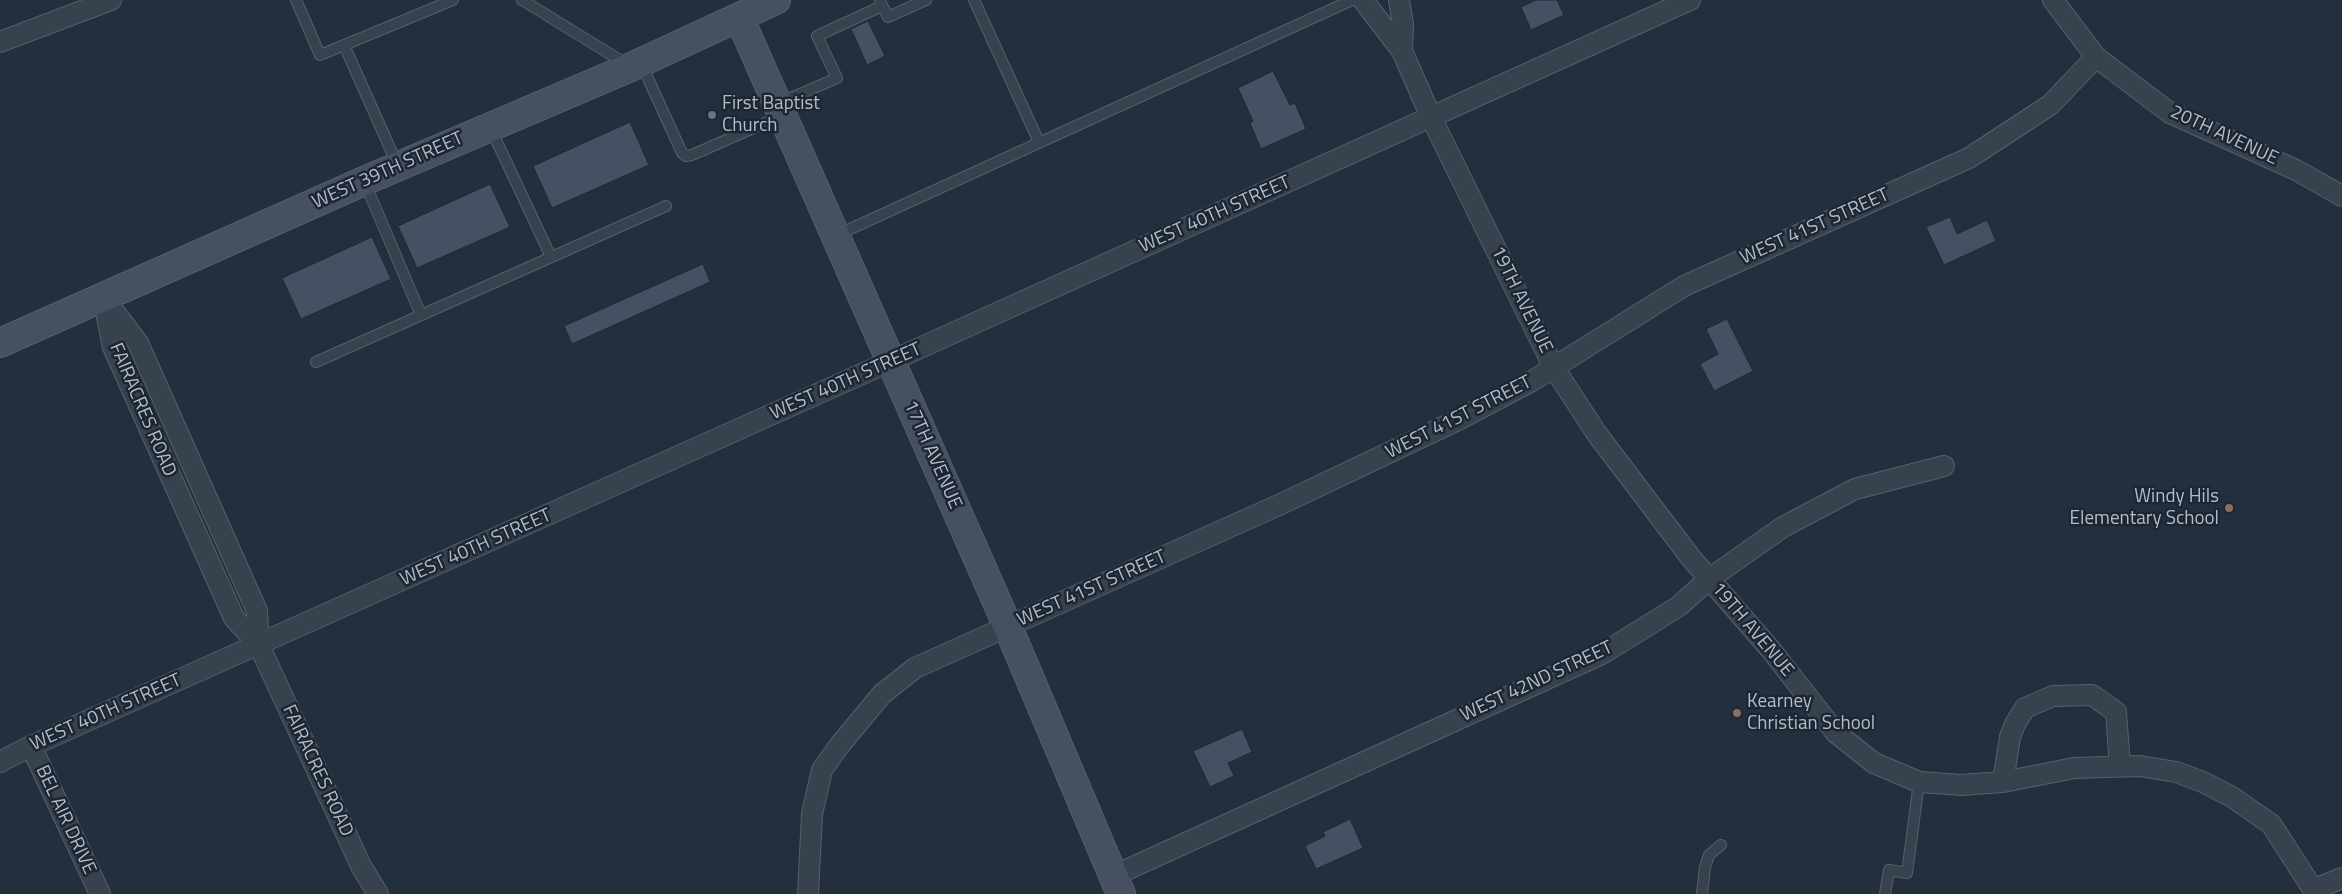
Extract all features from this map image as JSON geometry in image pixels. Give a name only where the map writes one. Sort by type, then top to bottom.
[{"type":"main road","name":"WEST 39TH STREET","points":[[0,343],[364,181],[636,64],[776,0]]},
{"type":"main road","name":"17TH AVENUE","points":[[739,17],[1008,627],[1117,885]]},
{"type":"street","points":[[0,42],[111,0]]},
{"type":"street","name":"19TH AVENUE","points":[[1363,0],[1402,51],[1431,117],[1554,368],[1597,434],[1691,558],[1771,650],[1836,733],[1874,763],[1920,782],[1961,784],[2003,782],[2074,768],[2120,766],[2140,766],[2176,772],[2203,782],[2232,797],[2271,824],[2314,892]]},
{"type":"street","name":"19TH AVENUE","points":[[1399,0],[1403,24],[1402,51]]},
{"type":"street","name":"WEST 40TH STREET","points":[[0,762],[31,746],[892,361],[1690,0]]},
{"type":"street","name":"20TH AVENUE","points":[[2053,0],[2096,57],[2170,113],[2296,170],[2342,196]]},
{"type":"street","name":"WEST 41ST STREET","points":[[808,894],[812,814],[822,770],[839,746],[882,694],[916,668],[1281,504],[1460,419],[1554,368],[1684,286],[1968,158],[2050,105],[2096,57]]},
{"type":"street","name":"FAIRACRES ROAD","points":[[103,297],[113,347],[234,618],[259,645],[361,866],[378,894]]},
{"type":"street","name":"WEST 42ND STREET","points":[[1117,885],[1602,654],[1679,606],[1709,578],[1783,527],[1855,489],[1944,466]]},
{"type":"street","points":[[2003,782],[2010,737],[2025,708],[2053,696],[2092,695],[2116,712],[2120,766]]},
{"type":"street","name":"BEL AIR DRIVE","points":[[31,746],[100,894]]},
{"type":"street","points":[[2314,892],[2342,878]]},
{"type":"lane","points":[[296,0],[320,55],[453,0]]},
{"type":"lane","points":[[522,0],[636,64],[682,153],[686,156],[692,155],[836,78],[817,36],[881,3],[888,17],[926,0]]},
{"type":"lane","points":[[974,0],[1039,142]]},
{"type":"lane","points":[[836,236],[1352,0]]},
{"type":"lane","points":[[344,45],[398,167]]},
{"type":"lane","points":[[490,126],[551,257]]},
{"type":"lane","points":[[364,181],[421,315]]},
{"type":"lane","points":[[316,362],[666,206]]},
{"type":"lane","points":[[1885,894],[1889,870],[1907,873],[1920,782]]},
{"type":"lane","points":[[1702,894],[1705,867],[1709,855],[1721,845]]},
{"type":"building","points":[[1536,0],[1557,0],[1564,15],[1531,30],[1521,7]]},
{"type":"building","points":[[868,21],[885,56],[867,65],[851,29]]},
{"type":"building","points":[[1273,71],[1290,105],[1295,103],[1306,129],[1261,149],[1250,123],[1253,121],[1238,88]]},
{"type":"building","points":[[630,122],[649,165],[552,208],[533,166]]},
{"type":"building","points":[[490,184],[510,227],[417,268],[398,226]]},
{"type":"building","points":[[1950,217],[1957,234],[1987,220],[1996,241],[1944,265],[1926,227]]},
{"type":"building","points":[[372,237],[391,279],[301,319],[282,278]]},
{"type":"building","points":[[703,264],[710,282],[572,344],[564,326]]},
{"type":"building","points":[[1727,319],[1753,371],[1714,391],[1700,364],[1718,354],[1706,329]]},
{"type":"building","points":[[1242,729],[1252,752],[1228,763],[1234,776],[1210,787],[1193,751]]},
{"type":"building","points":[[1350,819],[1363,848],[1316,869],[1305,846],[1325,836],[1323,832]]},
{"type":"place","name":"First Baptist Church","points":[[712,115]]},
{"type":"place","name":"Windy Hils Elementary School","points":[[2229,508]]},
{"type":"place","name":"Kearney Christian School","points":[[1737,713]]}]
